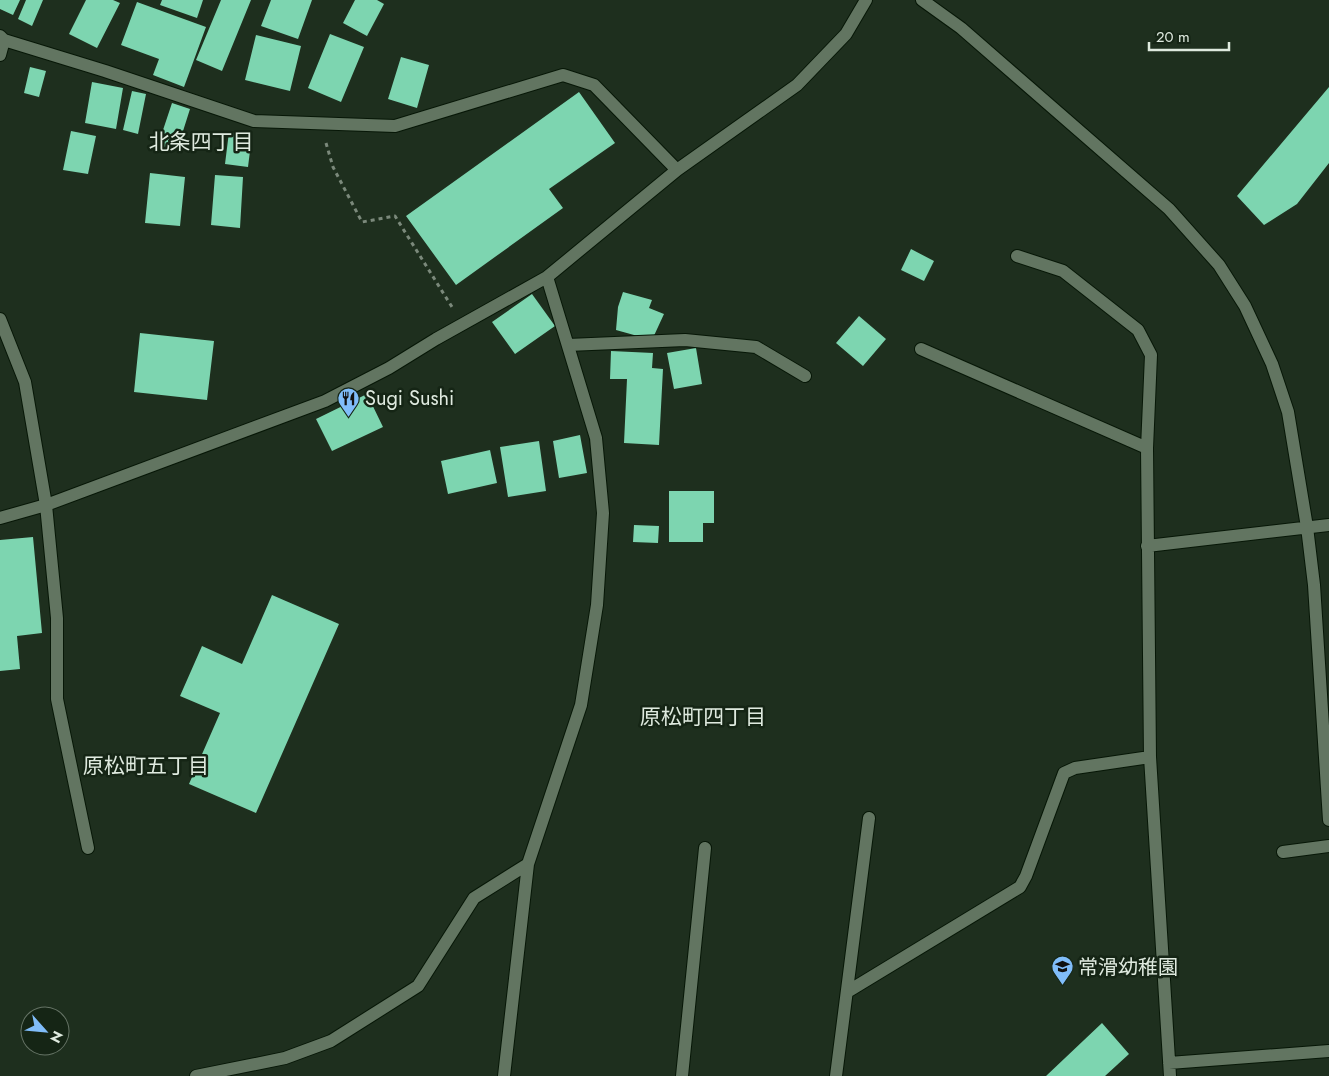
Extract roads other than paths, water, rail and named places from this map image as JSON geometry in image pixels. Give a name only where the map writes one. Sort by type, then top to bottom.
[{"type":"street","points":[[0,518],[46,505],[325,401],[389,368],[547,277],[677,170],[797,85],[846,34],[866,0]]},
{"type":"street","points":[[922,0],[961,28],[1170,209],[1219,265],[1245,306],[1272,364],[1288,412],[1307,527],[1314,585],[1329,820]]},
{"type":"street","points":[[0,55],[2,38],[254,121],[394,126],[563,75],[594,85],[677,170]]},
{"type":"street","points":[[1017,256],[1063,271],[1138,330],[1151,355],[1147,448],[1150,757],[1170,1076]]},
{"type":"street","points":[[504,1076],[528,864],[582,705],[597,596],[603,513],[596,438],[547,277]]},
{"type":"street","points":[[0,319],[25,382],[46,505],[57,618],[57,699],[88,848]]},
{"type":"street","points":[[568,345],[685,340],[756,346],[805,376]]},
{"type":"street","points":[[921,349],[1147,448]]},
{"type":"street","points":[[1148,546],[1329,525]]},
{"type":"street","points":[[847,992],[1020,887],[1026,876],[1064,772],[1075,768],[1150,757]]},
{"type":"street","points":[[836,1076],[870,818]]},
{"type":"street","points":[[1283,852],[1329,846]]},
{"type":"street","points":[[682,1076],[705,848]]},
{"type":"street","points":[[196,1076],[285,1058],[330,1041],[418,986],[474,898],[528,864]]},
{"type":"street","points":[[1169,1063],[1329,1051]]},
{"type":"place","name":"Sugi Sushi","points":[[349,417]]},
{"type":"place","name":"常滑幼稚園","points":[[1062,986]]},
{"type":"district","name":"北条四丁目","points":[[201,142]]},
{"type":"district","name":"原松町四丁目","points":[[703,717]]},
{"type":"district","name":"原松町五丁目","points":[[146,766]]}]
